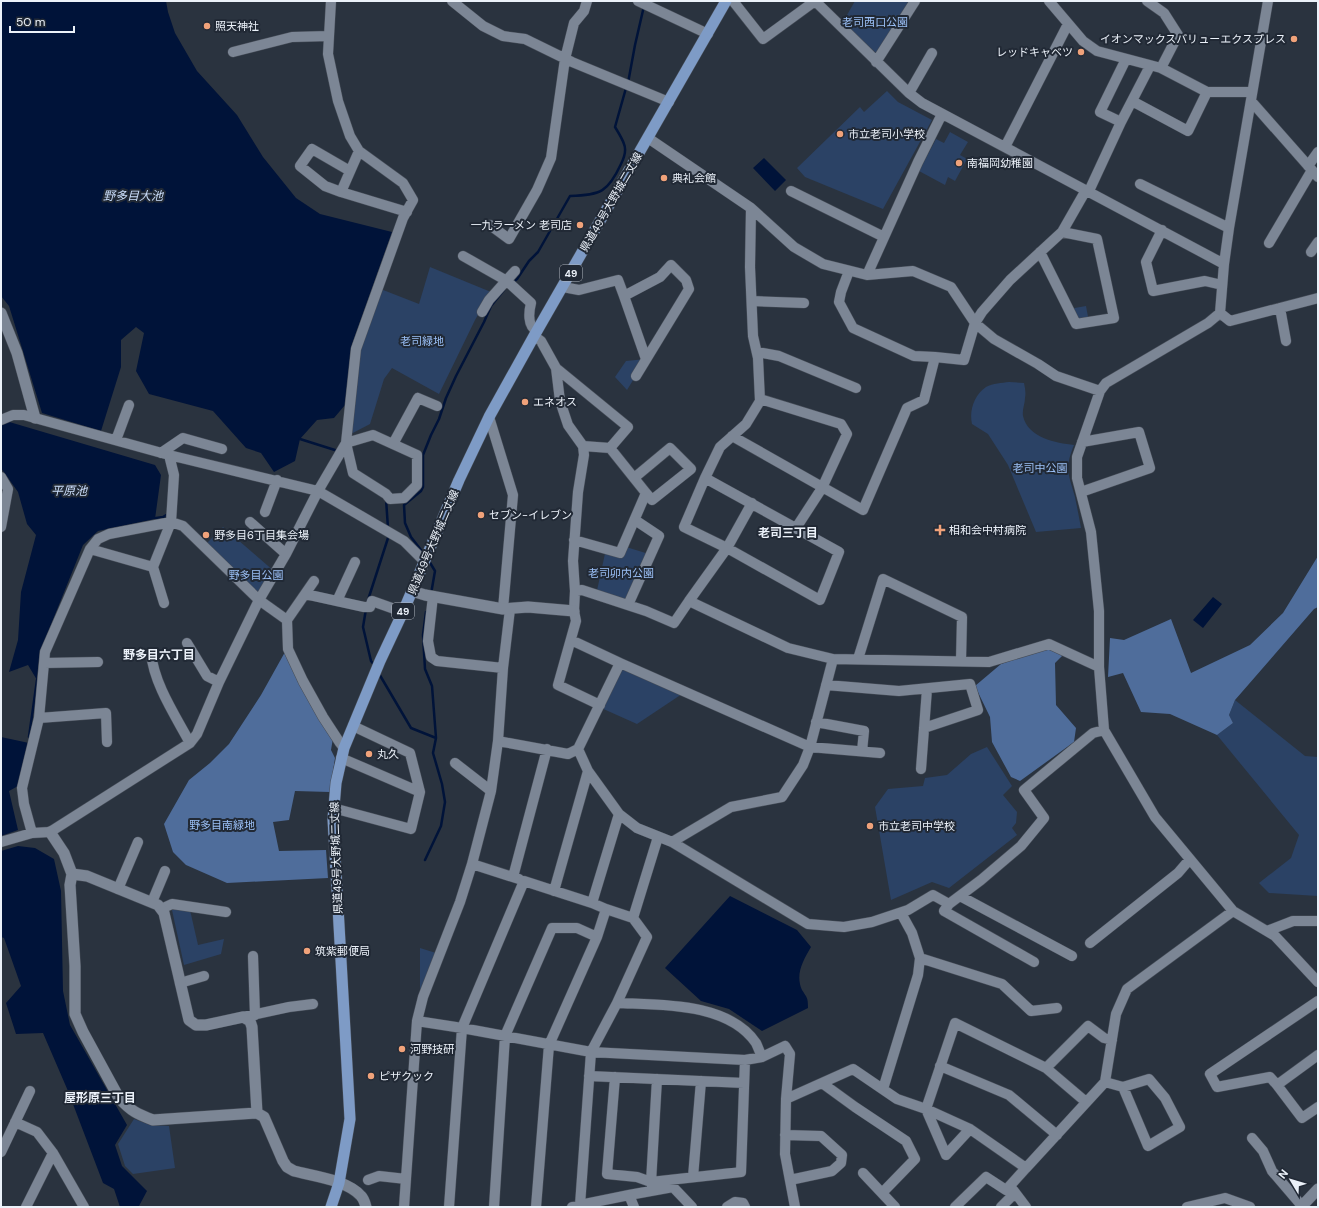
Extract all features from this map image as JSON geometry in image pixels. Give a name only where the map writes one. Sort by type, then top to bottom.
[{"type":"main road","name":"県道49号大野城二丈線","points":[[331,1207],[339,1183],[350,1119],[335,876],[333,808],[336,783],[343,753],[380,661],[403,612],[459,480],[489,417],[726,1]]},
{"type":"street","points":[[1,842],[32,833],[50,832],[190,743],[197,734],[219,682],[259,600],[286,554],[318,491],[346,443],[374,435],[417,455],[417,485],[404,498],[390,499],[386,494],[354,473],[346,443],[356,349],[406,212],[413,200],[403,184],[360,151],[350,136],[338,101],[328,54],[331,1]]},
{"type":"street","points":[[452,1],[484,26],[503,36],[525,39],[565,59],[668,102]]},
{"type":"street","points":[[490,225],[509,239],[536,190],[551,158],[565,59],[574,22],[584,11],[587,1]]},
{"type":"street","points":[[733,1],[763,39],[815,1],[876,62],[922,103],[1224,264]]},
{"type":"street","points":[[876,62],[916,1]]},
{"type":"street","points":[[1049,1],[1084,41],[1090,47],[1098,51],[1161,68],[1207,92],[1252,97],[1313,171]]},
{"type":"street","points":[[1147,1],[1164,13],[1178,35],[1161,68]]},
{"type":"street","points":[[1268,1],[1229,228],[1220,313],[1208,323],[1106,383],[1100,391],[1077,457],[1077,478],[1091,532],[1100,610],[1099,667],[1104,730],[1155,817],[1233,911],[1275,936],[1318,982]]},
{"type":"street","points":[[640,2],[708,34]]},
{"type":"street","points":[[1005,147],[1068,24]]},
{"type":"street","points":[[233,52],[292,37],[329,36]]},
{"type":"street","points":[[909,93],[932,53]]},
{"type":"street","points":[[1120,122],[1100,112],[1126,59]]},
{"type":"street","points":[[849,271],[839,302],[853,328],[914,356],[964,360],[975,323],[982,312],[1010,280],[1062,232],[1087,191],[1120,122],[1150,66]]},
{"type":"street","points":[[1132,101],[1188,131],[1207,92]]},
{"type":"street","points":[[867,275],[918,162],[942,114]]},
{"type":"street","points":[[648,138],[751,208],[794,247],[823,264],[867,275],[913,271],[951,287],[975,323],[994,339],[1056,376],[1100,391]]},
{"type":"street","points":[[350,171],[312,149],[300,166],[325,186],[406,212]]},
{"type":"street","points":[[341,192],[360,151]]},
{"type":"street","points":[[1269,243],[1313,171],[1318,152]]},
{"type":"street","points":[[1140,184],[1229,228]]},
{"type":"street","points":[[791,191],[884,237]]},
{"type":"street","points":[[705,478],[839,552],[820,600],[727,548],[684,527],[705,478],[720,447],[746,424],[760,399],[756,352],[753,336],[751,208]]},
{"type":"street","points":[[1162,230],[1146,262],[1153,291],[1205,281],[1222,285]]},
{"type":"street","points":[[1040,252],[1076,324],[1114,318],[1097,239],[1062,232]]},
{"type":"street","points":[[1311,252],[1318,242]]},
{"type":"street","points":[[462,256],[510,284],[531,302],[529,311],[530,323],[556,368],[628,427],[610,448]]},
{"type":"street","points":[[624,296],[660,277],[671,265],[686,280],[689,289],[636,376]]},
{"type":"street","points":[[482,312],[489,300],[510,284],[516,271]]},
{"type":"street","points":[[563,288],[579,290],[618,280],[646,359]]},
{"type":"street","points":[[1220,313],[1230,321],[1318,298]]},
{"type":"street","points":[[752,300],[804,303]]},
{"type":"street","points":[[1280,308],[1286,341]]},
{"type":"street","points":[[1,313],[17,353],[35,418]]},
{"type":"street","points":[[756,352],[779,356],[856,388]]},
{"type":"street","points":[[732,436],[863,510],[907,408],[924,400],[935,357]]},
{"type":"street","points":[[556,368],[560,401],[568,425],[583,446],[584,455],[578,492],[574,540],[574,611],[576,621],[558,685],[600,705]]},
{"type":"street","points":[[394,444],[418,398],[437,406]]},
{"type":"street","points":[[760,399],[841,424],[847,434],[822,488],[796,528]]},
{"type":"street","points":[[116,440],[129,405]]},
{"type":"street","points":[[1,420],[13,415],[24,415],[165,454],[278,480],[318,491],[404,541],[426,557]]},
{"type":"street","points":[[404,1207],[418,1021],[423,997],[460,902],[472,864],[491,791],[498,741],[513,495],[489,417]]},
{"type":"street","points":[[1081,492],[1150,468],[1139,432],[1082,442]]},
{"type":"street","points":[[165,454],[183,438],[222,449]]},
{"type":"street","points":[[583,446],[610,448],[634,478],[646,493],[652,500],[690,469],[670,448],[634,478]]},
{"type":"street","points":[[164,603],[153,567],[171,522],[174,475],[165,454]]},
{"type":"street","points":[[1,477],[8,489],[1,527]]},
{"type":"street","points":[[265,512],[278,480]]},
{"type":"street","points":[[574,540],[620,552],[646,493]]},
{"type":"street","points":[[575,591],[582,590],[628,605],[674,623],[727,548],[752,503]]},
{"type":"street","points":[[628,605],[659,536],[635,520]]},
{"type":"street","points":[[32,833],[24,804],[22,788],[39,718],[45,652],[90,548],[98,539],[109,534],[171,522],[183,526],[259,600],[287,620]]},
{"type":"street","points":[[250,522],[286,554]]},
{"type":"street","points":[[90,548],[153,567]]},
{"type":"street","points":[[337,601],[355,562]]},
{"type":"street","points":[[858,659],[883,579],[962,617],[961,661]]},
{"type":"street","points":[[314,580],[287,620],[288,650],[303,681],[340,743],[343,753],[420,792]]},
{"type":"street","points":[[412,591],[507,609],[528,607],[574,611]]},
{"type":"street","points":[[305,594],[367,607],[372,601],[403,612]]},
{"type":"street","points":[[429,595],[428,641],[431,656],[437,661],[503,668]]},
{"type":"street","points":[[689,601],[788,648],[833,659],[989,662],[1049,644],[1099,667]]},
{"type":"street","points":[[570,640],[810,747],[880,753]]},
{"type":"street","points":[[186,643],[207,676],[219,682]]},
{"type":"street","points":[[151,653],[152,665],[158,682],[190,743]]},
{"type":"street","points":[[672,842],[731,807],[782,797],[803,765],[810,747],[833,659]]},
{"type":"street","points":[[44,663],[98,662]]},
{"type":"street","points":[[498,741],[568,754],[578,749],[620,663]]},
{"type":"street","points":[[826,685],[899,691],[970,684],[978,710],[924,728]]},
{"type":"street","points":[[921,769],[927,688]]},
{"type":"street","points":[[39,718],[106,713],[107,742]]},
{"type":"street","points":[[816,722],[869,732],[862,751]]},
{"type":"street","points":[[333,808],[411,829],[420,792],[410,753],[353,726]]},
{"type":"street","points":[[1034,962],[944,910],[949,904],[981,880],[1020,846],[1044,818],[1024,790],[1093,733],[1104,730]]},
{"type":"street","points":[[513,878],[547,749]]},
{"type":"street","points":[[578,749],[588,771],[619,814],[637,828],[672,842],[808,924],[844,927],[872,922],[908,910],[933,895],[949,904]]},
{"type":"street","points":[[455,764],[491,791]]},
{"type":"street","points":[[554,890],[588,771]]},
{"type":"street","points":[[592,903],[619,814]]},
{"type":"street","points":[[50,832],[64,854],[72,874],[70,885],[75,966],[75,1014],[83,1032],[119,1098],[127,1107],[138,1115],[153,1120],[257,1113],[264,1117],[283,1161],[288,1167],[294,1171],[339,1183],[353,1189],[362,1197],[366,1207]]},
{"type":"street","points":[[633,918],[658,837]]},
{"type":"street","points":[[118,889],[138,842]]},
{"type":"street","points":[[1090,943],[1178,873],[1190,859]]},
{"type":"street","points":[[472,864],[554,890],[633,918],[647,937],[617,1003],[591,1052],[590,1076],[573,1206],[629,1194],[652,1186],[693,1178],[740,1172],[745,1060]]},
{"type":"street","points":[[152,902],[165,871]]},
{"type":"street","points":[[72,874],[87,876],[158,905],[164,913],[189,1020],[196,1025],[206,1025],[289,1007],[312,1004]]},
{"type":"street","points":[[449,1207],[462,1028],[524,881]]},
{"type":"street","points":[[960,896],[1072,956]]},
{"type":"street","points":[[161,909],[172,904],[226,912]]},
{"type":"street","points":[[536,1207],[549,1044],[597,937],[606,909]]},
{"type":"street","points":[[1001,1207],[1026,1168],[1105,1082],[1116,1014],[1127,989],[1233,911]]},
{"type":"street","points":[[883,1089],[918,975],[920,958],[912,933],[901,913]]},
{"type":"street","points":[[1267,931],[1293,921],[1318,921]]},
{"type":"street","points":[[494,1207],[506,1036],[552,928],[577,928],[597,937]]},
{"type":"street","points":[[253,956],[255,1015]]},
{"type":"street","points":[[920,958],[1002,984],[1031,1012],[1057,1008]]},
{"type":"street","points":[[180,983],[204,976]]},
{"type":"street","points":[[1318,1001],[1210,1074],[1217,1087],[1270,1077],[1302,1118],[1318,1107]]},
{"type":"street","points":[[617,1003],[685,1006],[722,1016],[742,1028],[756,1043],[762,1057]]},
{"type":"street","points":[[243,1017],[250,1021],[252,1027],[257,1113]]},
{"type":"street","points":[[418,1021],[591,1052],[745,1060],[762,1057],[785,1046],[790,1054],[786,1099],[784,1154],[795,1207]]},
{"type":"street","points":[[970,1129],[946,1154],[926,1109],[955,1023],[1046,1068],[1086,1102]]},
{"type":"street","points":[[1046,1068],[1088,1026],[1104,1038],[1112,1040]]},
{"type":"street","points":[[1276,1085],[1318,1055]]},
{"type":"street","points":[[940,1066],[1009,1095],[1056,1135]]},
{"type":"street","points":[[786,1099],[853,1069],[897,1099],[926,1109],[970,1129],[1026,1168]]},
{"type":"street","points":[[590,1076],[744,1083]]},
{"type":"street","points":[[615,1078],[608,1174],[637,1177],[652,1186],[674,1187],[692,1207]]},
{"type":"street","points":[[652,1186],[657,1079]]},
{"type":"street","points":[[1105,1082],[1123,1087],[1149,1079],[1165,1098],[1180,1127],[1148,1146],[1123,1087]]},
{"type":"street","points":[[693,1178],[700,1081]]},
{"type":"street","points":[[822,1083],[906,1141],[915,1159],[882,1193]]},
{"type":"street","points":[[1,1152],[30,1091]]},
{"type":"street","points":[[15,1122],[37,1132],[53,1154],[84,1207]]},
{"type":"street","points":[[785,1135],[821,1136],[842,1155],[841,1163],[832,1171],[790,1180]]},
{"type":"street","points":[[1252,1138],[1263,1151],[1272,1171],[1301,1207],[1318,1190]]},
{"type":"street","points":[[26,1207],[53,1154]]},
{"type":"street","points":[[863,1173],[895,1207]]},
{"type":"street","points":[[368,1180],[378,1176],[406,1179]]},
{"type":"street","points":[[955,1207],[986,1177],[1006,1190],[1013,1189]]},
{"type":"street","points":[[1013,1189],[1026,1207]]},
{"type":"street","points":[[629,1194],[634,1207]]},
{"type":"street","points":[[1187,1207],[1224,1198],[1250,1207]]},
{"type":"street","points":[[727,1207],[735,1202],[743,1203],[746,1207]]},
{"type":"green space","name":"老司西口公園","points":[[855,1],[906,1],[912,5],[878,55],[843,22]]},
{"type":"green space","points":[[887,91],[898,102],[932,120],[883,209],[805,177],[797,168],[860,107],[864,112]]},
{"type":"green space","points":[[950,132],[968,142],[960,155],[967,159],[955,181],[948,177],[945,185],[919,171],[936,139],[944,143]]},
{"type":"green space","name":"老司緑地","points":[[430,267],[491,292],[475,320],[439,394],[392,368],[384,379],[370,424],[347,436],[356,349],[378,288],[419,304]]},
{"type":"green space","points":[[1086,306],[1089,322],[1076,324],[1069,309]]},
{"type":"green space","points":[[646,359],[627,390],[615,377],[626,361]]},
{"type":"green space","name":"老司中公園","points":[[998,383],[1024,383],[1025,400],[1023,416],[1031,430],[1051,441],[1074,445],[1069,460],[1068,472],[1081,528],[1036,532],[1008,465],[988,434],[972,424],[971,414],[973,404],[978,394],[986,387]]},
{"type":"green space","name":"野多目公園","points":[[223,527],[275,572],[259,600],[204,546]]},
{"type":"green space","name":"老司卯内公園","points":[[623,546],[652,555],[628,605],[596,595],[606,549],[620,552]]},
{"type":"green space","points":[[1318,556],[1318,607],[1314,609],[1235,700],[1229,715],[1233,723],[1217,735],[1170,714],[1141,712],[1123,673],[1108,677],[1110,638],[1124,640],[1171,619],[1191,673],[1250,645],[1283,613]]},
{"type":"green space","points":[[1049,647],[1064,654],[1055,663],[1056,705],[1076,728],[1074,742],[1020,781],[1011,777],[992,742],[990,717],[975,686],[1001,664]]},
{"type":"green space","name":"野多目南緑地","points":[[285,652],[333,738],[331,750],[335,758],[330,792],[295,791],[289,820],[273,822],[279,851],[326,850],[328,878],[227,883],[186,865],[173,852],[164,824],[189,780],[210,763],[229,744],[261,695]]},
{"type":"green space","points":[[620,663],[685,692],[637,724],[599,707]]},
{"type":"green space","points":[[1235,700],[1305,756],[1318,757],[1318,896],[1269,893],[1259,883],[1291,858],[1299,835],[1217,735],[1233,723],[1229,715]]},
{"type":"green space","points":[[987,747],[1012,786],[1003,795],[1017,812],[1016,823],[1012,828],[1017,835],[949,888],[932,882],[891,900],[875,807],[888,789],[923,786],[925,778],[947,775],[971,754]]},
{"type":"green space","points":[[172,910],[190,910],[198,945],[224,939],[221,954],[184,965]]},
{"type":"green space","points":[[420,948],[436,953],[420,996]]},
{"type":"green space","points":[[134,1119],[150,1125],[169,1126],[175,1168],[133,1174],[125,1166],[118,1144]]},
{"type":"water","name":"野多目大池","points":[[1,1],[166,1],[175,33],[197,71],[237,115],[263,157],[296,198],[320,214],[392,232],[352,344],[345,405],[334,418],[317,420],[300,439],[295,461],[274,472],[261,453],[246,448],[213,411],[149,394],[136,371],[144,333],[136,327],[121,340],[121,367],[101,431],[42,413],[9,306],[1,296]]},
{"type":"water","points":[[764,158],[786,180],[775,191],[753,168]]},
{"type":"water","name":"平原池","points":[[6,421],[155,465],[161,475],[155,519],[98,531],[83,545],[40,652],[37,680],[28,665],[9,672],[18,640],[21,592],[36,535],[27,524],[18,492],[1,468],[1,426]]},
{"type":"water","points":[[1213,597],[1222,604],[1203,628],[1193,620]]},
{"type":"water","points":[[1,737],[29,743],[18,786],[9,791],[18,830],[1,836]]},
{"type":"water","points":[[18,846],[35,848],[54,859],[61,891],[63,991],[70,1025],[127,1125],[115,1145],[122,1166],[147,1191],[137,1207],[120,1207],[114,1189],[103,1183],[68,1091],[43,1033],[16,1034],[6,1003],[21,986],[4,938],[1,937],[1,851]]},
{"type":"water","points":[[730,896],[797,930],[811,947],[801,968],[799,978],[802,990],[806,996],[808,1008],[762,1031],[729,1009],[701,1001],[665,968]]},
{"type":"waterway","points":[[628,83],[644,6]]},
{"type":"waterway","points":[[512,283],[517,279],[529,261],[538,252],[570,196],[596,193],[612,181],[625,152],[625,147],[615,127],[626,88]]},
{"type":"waterway","points":[[424,554],[411,537],[405,523],[404,505],[421,491],[423,487],[423,455],[439,419],[446,398],[491,306],[504,290]]},
{"type":"waterway","points":[[300,439],[338,451]]},
{"type":"waterway","points":[[386,499],[388,528]]},
{"type":"waterway","points":[[156,518],[163,517],[168,514]]},
{"type":"waterway","points":[[367,603],[388,535]]},
{"type":"waterway","points":[[429,561],[435,571],[431,594]]},
{"type":"waterway","points":[[366,609],[363,627],[371,661],[375,666]]},
{"type":"waterway","points":[[425,860],[441,826],[445,802],[442,784],[433,753],[436,738],[432,686],[425,669],[423,635],[426,612]]},
{"type":"waterway","points":[[378,672],[411,728],[436,738]]},
{"type":"waterway","points":[[29,737],[37,680]]},
{"type":"place","name":"照天神社","points":[[207,26]]},
{"type":"place","name":"イオンマックスバリューエクスプレス","points":[[1294,39]]},
{"type":"place","name":"レッドキャベツ","points":[[1081,52]]},
{"type":"place","name":"市立老司小学校","points":[[840,134]]},
{"type":"place","name":"南福岡幼稚園","points":[[959,163]]},
{"type":"place","name":"典礼会館","points":[[664,178]]},
{"type":"place","name":"一九ラーメン 老司店","points":[[580,225]]},
{"type":"place","name":"エネオス","points":[[525,402]]},
{"type":"place","name":"セブン-イレブン","points":[[481,515]]},
{"type":"place","name":"相和会中村病院","points":[[940,530]]},
{"type":"place","name":"野多目6丁目集会場","points":[[206,535]]},
{"type":"place","name":"丸久","points":[[369,754]]},
{"type":"place","name":"市立老司中学校","points":[[870,826]]},
{"type":"place","name":"筑紫郵便局","points":[[307,951]]},
{"type":"place","name":"河野技研","points":[[402,1049]]},
{"type":"place","name":"ピザクック","points":[[371,1076]]},
{"type":"district","name":"老司三丁目","points":[[788,533]]},
{"type":"district","name":"野多目六丁目","points":[[159,655]]},
{"type":"district","name":"屋形原三丁目","points":[[100,1098]]}]
